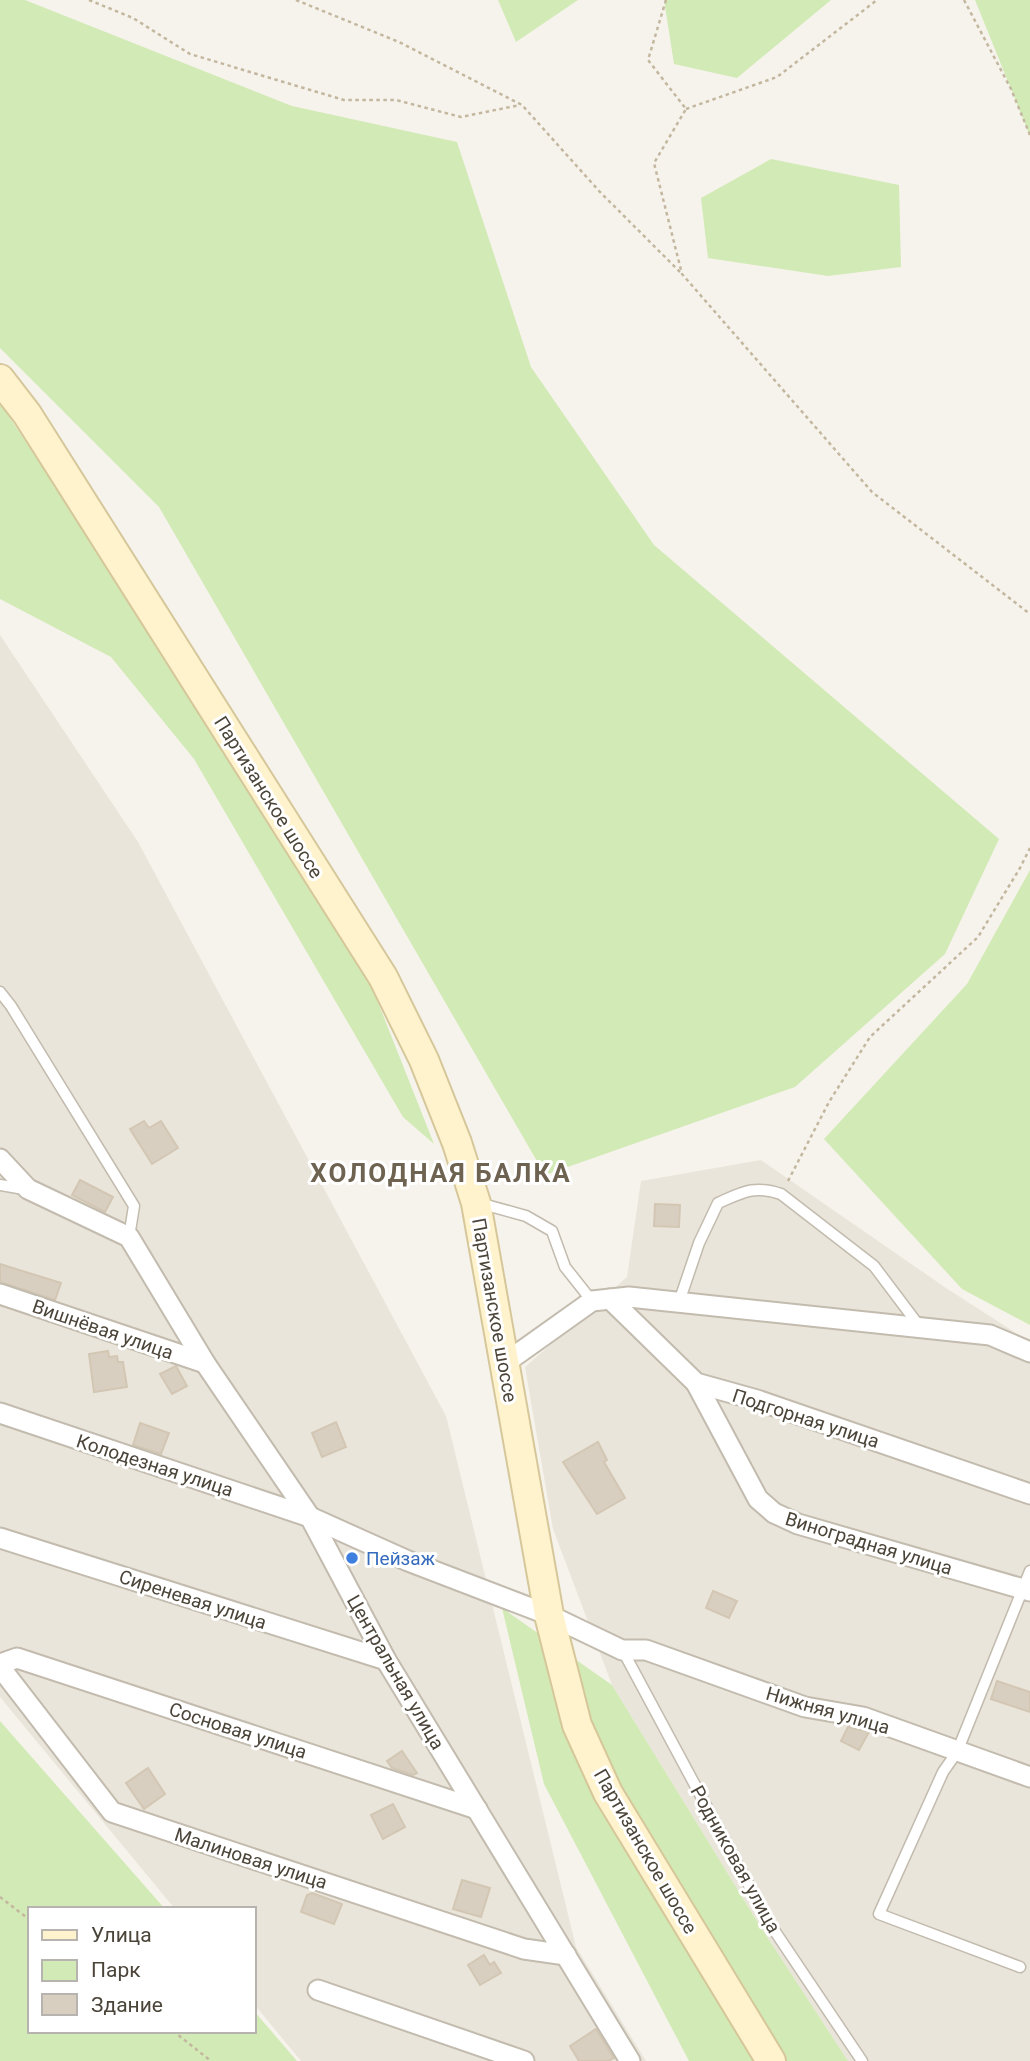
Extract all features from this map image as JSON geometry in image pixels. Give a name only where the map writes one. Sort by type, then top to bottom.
[{"type":"main road","name":"Партизанское шоссе","points":[[0,379],[34,426],[383,977],[424,1060],[457,1143],[476,1203],[549,1615],[577,1725],[608,1793],[771,2061]]},
{"type":"street","points":[[0,1159],[28,1189],[128,1237]]},
{"type":"street","name":"Центральная улица","points":[[128,1237],[205,1363],[310,1517],[386,1660],[630,2061]]},
{"type":"street","name":"Вишнёвая улица","points":[[0,1294],[205,1363]]},
{"type":"street","points":[[505,1363],[601,1300],[629,1297],[990,1335],[1030,1352]]},
{"type":"street","name":"Подгорная улица","points":[[601,1300],[696,1383],[757,1400],[1030,1494]]},
{"type":"street","name":"Виноградная улица","points":[[696,1383],[758,1499],[774,1513],[798,1524],[1028,1583]]},
{"type":"street","name":"Колодезная улица","points":[[0,1413],[310,1517],[408,1560],[549,1615]]},
{"type":"street","name":"Сиреневая улица","points":[[0,1538],[386,1660]]},
{"type":"street","name":"Нижняя улица","points":[[549,1615],[622,1650],[646,1650],[806,1707],[863,1717],[1030,1777]]},
{"type":"street","name":"Сосновая улица","points":[[0,1666],[17,1658],[477,1808]]},
{"type":"street","name":"Малиновая улица","points":[[0,1666],[112,1812],[524,1949],[566,1955]]},
{"type":"street","points":[[318,1990],[524,2061]]},
{"type":"lane","points":[[0,992],[134,1206],[128,1237]]},
{"type":"lane","points":[[0,1185],[28,1189]]},
{"type":"lane","points":[[679,1302],[699,1243],[718,1203],[742,1192],[763,1188],[781,1194],[874,1266],[921,1328]]},
{"type":"lane","points":[[476,1203],[526,1216],[552,1231],[565,1267],[601,1300]]},
{"type":"lane","points":[[1020,1968],[879,1914],[943,1772],[957,1752],[1028,1583]]},
{"type":"lane","name":"Родниковая улица","points":[[622,1650],[768,1921],[862,2061]]},
{"type":"path","points":[[89,0],[133,18],[190,54],[344,100],[396,100],[461,117],[522,105]]},
{"type":"path","points":[[296,0],[399,42],[522,105],[600,192],[682,274],[872,492],[1030,614]]},
{"type":"path","points":[[666,0],[648,60],[686,109]]},
{"type":"path","points":[[682,274],[654,163],[686,109],[777,77],[877,0]]},
{"type":"path","points":[[964,0],[1011,89],[1030,135]]},
{"type":"path","points":[[781,1194],[829,1101],[870,1037],[978,937],[1030,848]]},
{"type":"path","points":[[0,1897],[28,1918]]},
{"type":"path","points":[[176,2033],[211,2061]]},
{"type":"shaded area","points":[[0,635],[138,842],[446,1416],[576,1947],[646,2061],[301,2061],[256,2006],[256,1907],[173,1907],[0,1697]]},
{"type":"shaded area","points":[[761,1160],[946,1288],[1030,1342],[1030,2061],[848,2061],[760,1926],[612,1685],[553,1529],[525,1367],[627,1277],[641,1181]]},
{"type":"green space","points":[[0,0],[25,0],[292,106],[457,142],[531,367],[654,545],[999,839],[945,954],[795,1087],[545,1175],[159,507],[0,348]]},
{"type":"green space","points":[[498,0],[578,0],[516,42]]},
{"type":"green space","points":[[664,0],[831,0],[737,78],[674,64]]},
{"type":"green space","points":[[975,0],[1030,0],[1030,136]]},
{"type":"green space","points":[[771,159],[899,185],[901,267],[828,276],[708,258],[701,198]]},
{"type":"green space","points":[[0,403],[200,703],[362,962],[434,1144],[403,1117],[194,759],[111,657],[0,599]]},
{"type":"green space","points":[[1030,870],[1030,1325],[962,1289],[824,1139],[967,984]]},
{"type":"green space","points":[[502,1608],[612,1685],[760,1926],[848,2061],[689,2061],[544,1784]]},
{"type":"green space","points":[[0,1721],[163,1907],[28,1907],[28,2033],[256,2033],[256,2013],[297,2061],[0,2061]]},
{"type":"building","points":[[144,1121],[149,1128],[161,1121],[178,1148],[152,1164],[130,1129]]},
{"type":"building","points":[[80,1180],[113,1197],[105,1212],[72,1195]]},
{"type":"building","points":[[655,1204],[680,1205],[679,1227],[654,1226]]},
{"type":"building","points":[[0,1264],[61,1283],[55,1300],[0,1282]]},
{"type":"building","points":[[108,1351],[109,1357],[117,1356],[118,1362],[123,1362],[127,1387],[94,1392],[89,1354]]},
{"type":"building","points":[[176,1366],[187,1386],[172,1394],[160,1374]]},
{"type":"building","points":[[336,1422],[346,1447],[322,1457],[312,1433]]},
{"type":"building","points":[[140,1423],[169,1433],[161,1454],[133,1445]]},
{"type":"building","points":[[598,1442],[607,1460],[604,1462],[625,1498],[597,1514],[563,1462]]},
{"type":"building","points":[[713,1591],[737,1601],[729,1618],[706,1608]]},
{"type":"building","points":[[997,1681],[1030,1692],[1030,1712],[991,1699]]},
{"type":"building","points":[[848,1727],[869,1732],[859,1750],[841,1741]]},
{"type":"building","points":[[402,1751],[417,1773],[413,1775],[392,1768],[387,1761]]},
{"type":"building","points":[[148,1768],[165,1794],[144,1809],[126,1783]]},
{"type":"building","points":[[393,1804],[405,1827],[383,1839],[371,1815]]},
{"type":"building","points":[[462,1880],[490,1888],[481,1917],[453,1909]]},
{"type":"building","points":[[312,1893],[342,1904],[334,1924],[301,1912],[307,1895]]},
{"type":"building","points":[[484,1955],[490,1965],[494,1962],[501,1973],[480,1985],[468,1965]]},
{"type":"building","points":[[596,2029],[614,2058],[608,2061],[579,2061],[570,2046]]},
{"type":"place","name":"Пейзаж","points":[[352,1558]]},
{"type":"district","name":"ХОЛОДНАЯ БАЛКА","points":[[441,1173]]}]
